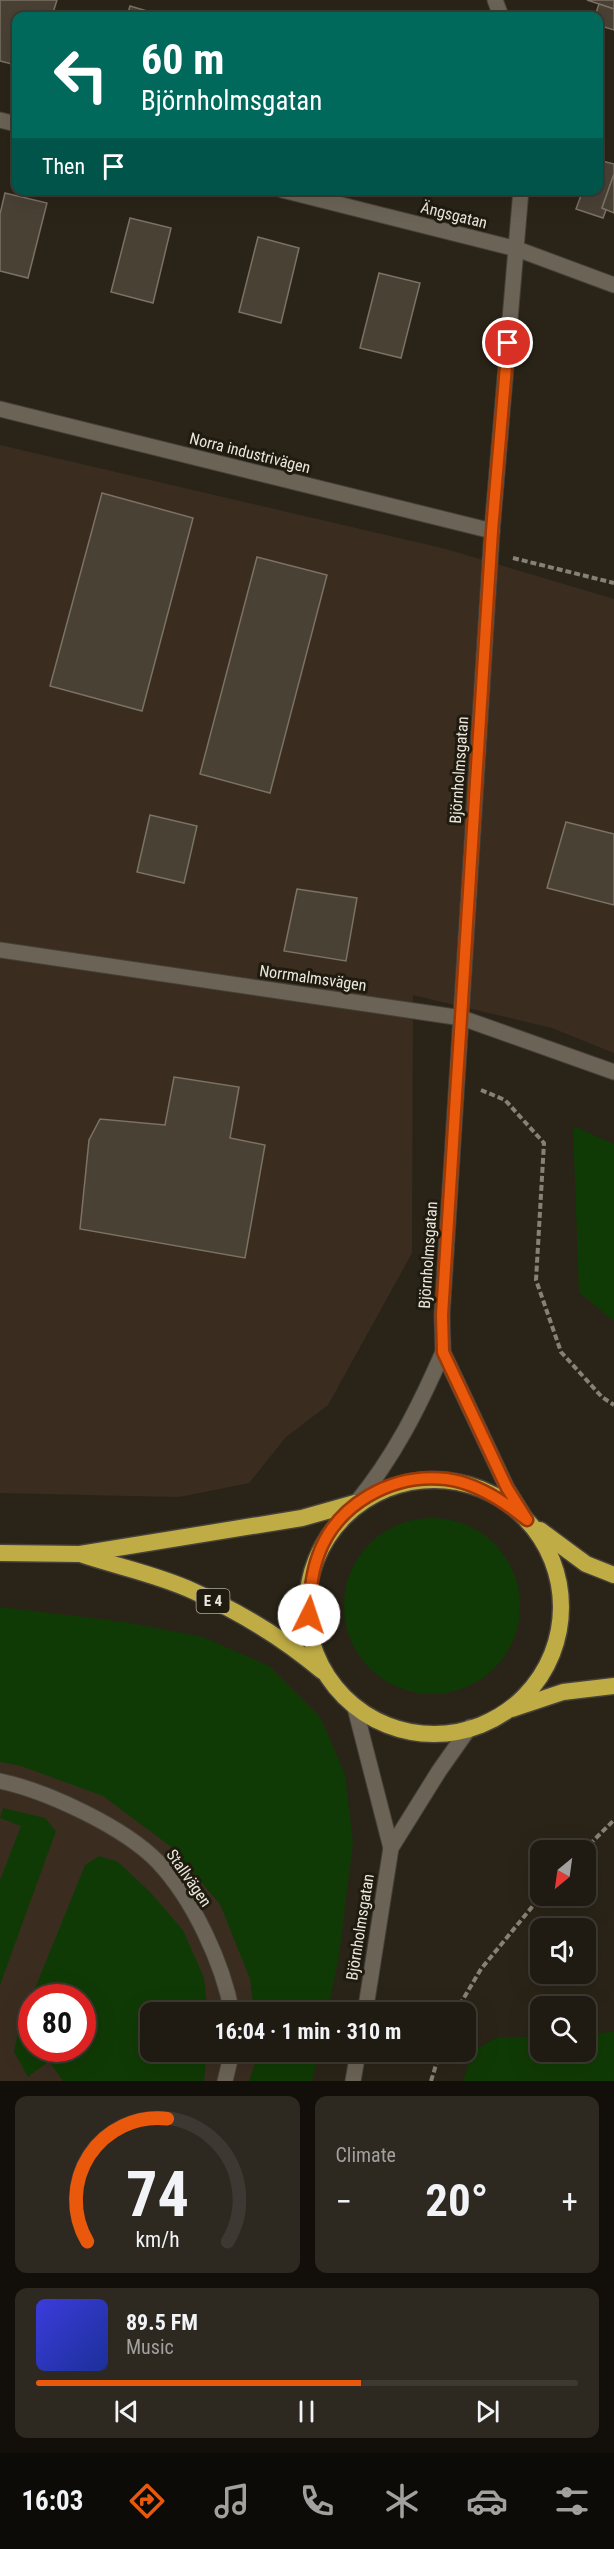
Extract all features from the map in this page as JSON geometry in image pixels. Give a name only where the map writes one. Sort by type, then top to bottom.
[{"type":"highway","name":"E 4","points":[[0,1553],[80,1554],[281,1522],[356,1503],[381,1489],[410,1479],[446,1479],[474,1487],[503,1500],[586,1564],[614,1575]]},
{"type":"highway","name":"E 4","points":[[330,1678],[315,1650],[309,1615],[311,1582],[318,1555],[334,1525],[356,1503]]},
{"type":"highway","name":"E 4","points":[[509,1711],[534,1686],[552,1654],[562,1618],[560,1583],[546,1548],[527,1520]]},
{"type":"highway","name":"E 4","points":[[80,1554],[192,1590],[261,1625],[298,1650],[330,1678],[356,1708],[383,1726],[409,1735],[447,1733],[470,1728],[563,1692],[614,1686]]},
{"type":"street","name":"Ängsgatan","points":[[302,195],[517,249],[614,285]]},
{"type":"street","name":"Björnholmsgatan","points":[[521,195],[492,531],[442,1315],[443,1352],[507,1488],[527,1520]]},
{"type":"street","name":"Norra industrivägen","points":[[0,409],[492,531]]},
{"type":"street","name":"Norrmalmsvägen","points":[[0,950],[462,1018],[614,1072]]},
{"type":"street","name":"Björnholmsgatan","points":[[356,1503],[380,1474],[401,1441],[443,1352]]},
{"type":"street","name":"Björnholmsgatan","points":[[356,1708],[392,1848]]},
{"type":"street","name":"Björnholmsgatan","points":[[367,2002],[392,1848],[439,1771],[470,1728]]},
{"type":"street","name":"Stallvägen","points":[[0,1781],[40,1791],[60,1800],[128,1838],[158,1863],[173,1881],[208,1942],[222,1973],[229,2002]]},
{"type":"street","points":[[225,2081],[230,2062]]},
{"type":"street","points":[[353,2081],[356,2062]]},
{"type":"path","points":[[458,1081],[505,1100],[544,1143],[536,1280],[561,1352],[602,1397],[614,1405]]},
{"type":"path","points":[[594,1840],[614,1820]]},
{"type":"path","points":[[462,2002],[481,1969],[533,1906]]},
{"type":"path","points":[[431,2081],[437,2062]]},
{"type":"shaded area","points":[[0,445],[446,549],[614,599],[614,1053],[552,1028],[413,995],[412,1253],[328,1405],[286,1437],[249,1483],[179,1497],[0,1493]]},
{"type":"shaded area","points":[[0,1751],[105,1792],[173,1843],[228,1898],[267,2002],[140,2002],[140,2062],[271,2062],[266,2081],[0,2081]]},
{"type":"green space","points":[[573,1126],[614,1144],[614,1321],[579,1292]]},
{"type":"green space","points":[[432,1518],[466,1525],[481,1533],[494,1544],[505,1557],[513,1572],[520,1606],[513,1640],[505,1655],[494,1668],[481,1679],[466,1687],[432,1694],[398,1687],[383,1679],[370,1668],[359,1655],[351,1640],[344,1606],[351,1572],[359,1557],[370,1544],[383,1533],[398,1525]]},
{"type":"green space","points":[[0,1607],[124,1622],[203,1637],[269,1666],[320,1717],[345,1774],[353,1842],[338,1962],[329,2002],[253,2002],[250,1979],[220,1904],[170,1846],[103,1796],[21,1766],[0,1762]]},
{"type":"green space","points":[[3,1808],[45,1818],[56,1831],[0,1985],[0,1880],[21,1826],[0,1818]]},
{"type":"green space","points":[[99,1856],[118,1862],[150,1892],[183,1930],[204,1978],[207,2002],[140,2002],[140,2062],[206,2062],[204,2081],[63,2081],[50,2062],[96,2062],[96,1984],[37,1984],[85,1865]]},
{"type":"green space","points":[[614,2032],[614,2081],[463,2081],[469,2062],[476,2062],[476,2049],[496,2038],[530,2036],[530,2062],[596,2062],[596,2033]]},
{"type":"green space","points":[[18,2033],[18,2059],[14,2052]]},
{"type":"green space","points":[[20,2062],[48,2062],[28,2077]]},
{"type":"green space","points":[[256,2062],[317,2062],[312,2081],[249,2081]]},
{"type":"building","points":[[0,0],[57,0],[53,12],[12,12],[12,64],[0,61]]},
{"type":"building","points":[[587,0],[614,0],[614,9]]},
{"type":"building","points":[[599,4],[614,9],[614,30],[603,27],[603,12],[596,12]]},
{"type":"building","points":[[130,6],[150,12],[128,12]]},
{"type":"building","points":[[603,161],[614,164],[614,174],[602,208],[606,210],[603,218],[576,209],[581,195],[603,195]]},
{"type":"building","points":[[614,174],[614,213],[602,208]]},
{"type":"building","points":[[5,193],[47,203],[28,278],[0,271],[0,214]]},
{"type":"building","points":[[130,218],[171,228],[153,303],[111,292]]},
{"type":"building","points":[[258,237],[299,248],[281,323],[239,312]]},
{"type":"building","points":[[379,273],[420,283],[401,358],[360,348]]},
{"type":"building","points":[[102,493],[193,518],[142,711],[50,686]]},
{"type":"building","points":[[257,557],[327,575],[270,793],[200,774]]},
{"type":"building","points":[[150,815],[197,826],[184,883],[137,872]]},
{"type":"building","points":[[566,822],[614,834],[614,905],[547,888]]},
{"type":"building","points":[[297,889],[357,898],[346,961],[284,951]]},
{"type":"building","points":[[174,1077],[239,1087],[230,1138],[265,1145],[245,1258],[80,1229],[89,1140],[100,1119],[165,1125]]},
{"type":"route","points":[[309,1615],[311,1582],[318,1555],[334,1525],[356,1503],[381,1489],[410,1479],[446,1479],[474,1487],[503,1500],[527,1520],[507,1488],[443,1352],[442,1315],[492,531],[508,343]]}]
